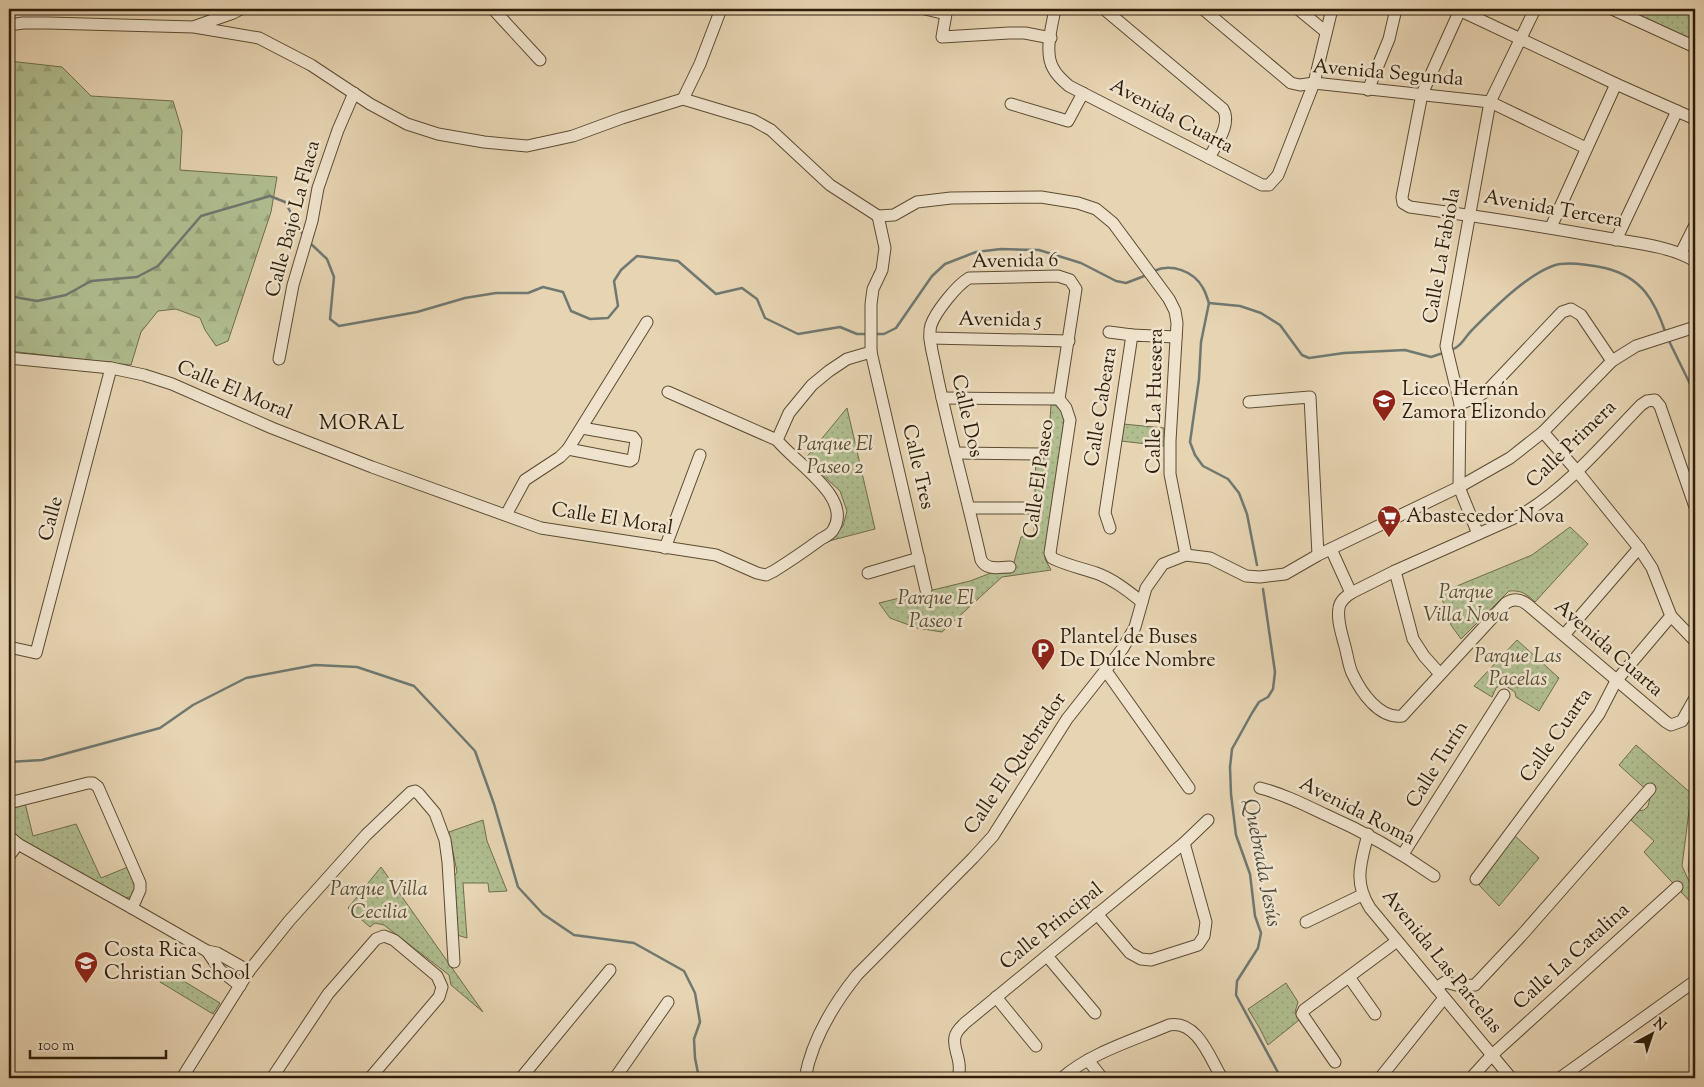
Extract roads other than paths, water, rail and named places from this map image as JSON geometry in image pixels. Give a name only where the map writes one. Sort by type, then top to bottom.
[{"type":"street","points":[[194,27],[233,14],[242,9]]},
{"type":"street","points":[[493,9],[540,60]]},
{"type":"street","points":[[683,98],[700,64],[721,9]]},
{"type":"street","points":[[925,9],[946,12],[942,37],[1017,33],[1051,38],[1055,9]]},
{"type":"street","points":[[1104,9],[1223,109],[1226,114],[1226,125],[1209,158]]},
{"type":"street","name":"Avenida Segunda","points":[[1203,9],[1291,83],[1300,85],[1314,83],[1490,102],[1586,148]]},
{"type":"street","points":[[1298,9],[1326,32]]},
{"type":"street","points":[[1314,83],[1332,9]]},
{"type":"street","points":[[1368,90],[1389,39],[1396,9]]},
{"type":"street","points":[[1422,94],[1459,9],[1616,84],[1695,119]]},
{"type":"street","name":"Calle La Fabiola","points":[[1459,487],[1460,404],[1446,346],[1490,102],[1535,9]]},
{"type":"street","points":[[1612,9],[1695,47]]},
{"type":"street","points":[[9,25],[48,22],[194,27],[259,38],[310,65],[389,115],[407,124],[438,134],[484,142],[527,146],[573,136],[683,98],[753,120],[771,130],[830,185],[878,216],[885,248],[882,270],[873,289],[870,321],[871,352],[847,359],[829,370],[812,385],[789,413],[777,440],[668,392]]},
{"type":"street","name":"Avenida Cuarta","points":[[1051,38],[1052,66],[1059,77],[1069,86],[1262,185],[1269,185],[1278,175],[1314,83]]},
{"type":"street","points":[[1551,227],[1616,84]]},
{"type":"street","name":"Calle Bajo La Flaca","points":[[279,359],[293,285],[312,221],[318,188],[338,130],[354,93]]},
{"type":"street","points":[[1011,104],[1068,121],[1084,93]]},
{"type":"street","name":"Avenida Tercera","points":[[1422,94],[1402,197],[1403,203],[1410,207],[1551,227],[1681,253],[1695,261]]},
{"type":"street","points":[[1616,240],[1677,111]]},
{"type":"street","name":"Calle La Huesera","points":[[878,216],[894,215],[917,202],[951,198],[1041,197],[1078,203],[1096,209],[1113,223],[1169,299],[1175,311],[1177,323],[1170,441],[1170,474],[1186,555]]},
{"type":"street","points":[[1681,253],[1695,225]]},
{"type":"street","name":"Avenida 6","points":[[961,282],[970,278],[1058,276],[1070,280]]},
{"type":"street","name":"Calle El Paseo","points":[[1070,280],[1076,289],[1059,399],[1066,408],[1070,420],[1050,552],[1052,558],[1061,563],[1098,574],[1142,602]]},
{"type":"street","name":"Calle Dos","points":[[961,282],[931,325],[930,338],[942,398],[982,560],[984,565],[990,568],[1010,566]]},
{"type":"street","points":[[1460,404],[1479,396],[1489,389],[1562,312],[1571,309],[1581,315],[1612,361]]},
{"type":"street","points":[[506,516],[525,480],[560,457],[568,449],[647,322]]},
{"type":"street","name":"Calle El Quebrador","points":[[805,1078],[816,1044],[843,992],[857,975],[993,836],[1067,719],[1123,648],[1135,627],[1146,588],[1163,564],[1186,555],[1210,558],[1246,576],[1260,577],[1285,574],[1318,555],[1459,487],[1510,458],[1543,432],[1612,361],[1636,346],[1695,327]]},
{"type":"street","points":[[1109,332],[1132,335]]},
{"type":"street","name":"Calle Cabeara","points":[[1110,528],[1105,513],[1132,335],[1176,337]]},
{"type":"street","name":"Avenida 5","points":[[930,338],[1069,341]]},
{"type":"street","name":"Calle Tres","points":[[871,352],[926,590]]},
{"type":"street","name":"Calle El Moral","points":[[9,358],[111,368],[144,375],[172,384],[272,428],[372,467],[542,528],[716,555],[766,575],[774,572],[833,531],[838,516],[836,504],[827,489],[785,450],[777,440]]},
{"type":"street","name":"Calle","points":[[9,646],[36,653],[111,368]]},
{"type":"street","points":[[1249,402],[1310,397],[1318,555]]},
{"type":"street","points":[[942,398],[1059,399]]},
{"type":"street","name":"Calle Primera","points":[[1350,593],[1537,506],[1647,400],[1655,400],[1660,406],[1695,507]]},
{"type":"street","points":[[568,449],[633,460],[636,441],[633,437],[582,428]]},
{"type":"street","points":[[1543,432],[1639,548],[1652,568],[1671,616],[1695,641]]},
{"type":"street","points":[[955,453],[1039,454]]},
{"type":"street","points":[[665,548],[700,455]]},
{"type":"street","points":[[1459,487],[1478,534]]},
{"type":"street","points":[[969,508],[1029,508]]},
{"type":"street","points":[[1564,635],[1639,548]]},
{"type":"street","points":[[1331,549],[1350,593],[1339,606],[1338,620],[1352,671],[1360,688],[1370,700],[1386,714],[1395,717],[1402,716],[1440,674],[1424,656],[1413,639],[1395,571]]},
{"type":"street","points":[[868,573],[918,558]]},
{"type":"street","name":"Avenida Cuarta","points":[[1440,674],[1506,603],[1516,600],[1523,601],[1528,605],[1666,722],[1676,724],[1682,722],[1695,698]]},
{"type":"street","name":"Calle Cuarta","points":[[1476,879],[1599,714],[1616,681],[1671,616]]},
{"type":"street","points":[[1106,671],[1189,788]]},
{"type":"street","name":"Calle Turín","points":[[1403,854],[1504,696]]},
{"type":"street","points":[[9,803],[93,783],[98,788],[140,883],[140,890],[132,908]]},
{"type":"street","name":"Avenida Roma","points":[[1260,788],[1280,793],[1368,834],[1403,854],[1434,876]]},
{"type":"street","points":[[1436,988],[1445,982],[1460,986],[1475,985],[1521,936],[1650,789]]},
{"type":"street","points":[[182,1078],[249,971],[289,921],[366,835],[411,792],[415,791],[435,813],[446,846],[454,962]]},
{"type":"street","name":"Calle Principal","points":[[958,1078],[960,1064],[954,1037],[965,1023],[1184,843],[1208,820]]},
{"type":"street","name":"Avenida Las Parcelas","points":[[1368,834],[1359,871],[1362,895],[1370,908],[1511,1078]]},
{"type":"street","points":[[9,836],[18,844],[207,951],[217,953],[249,971]]},
{"type":"street","points":[[1097,914],[1130,953],[1141,959],[1151,960],[1198,945],[1204,936],[1206,922],[1184,843]]},
{"type":"street","points":[[9,856],[18,844]]},
{"type":"street","name":"Calle La Catalina","points":[[1470,1078],[1492,1055],[1677,887]]},
{"type":"street","points":[[1306,922],[1362,895]]},
{"type":"street","points":[[272,1078],[328,994],[376,939],[384,936],[394,940],[437,976],[442,987],[439,997],[370,1078]]},
{"type":"street","points":[[1335,1062],[1302,1014],[1304,1010],[1397,941]]},
{"type":"street","points":[[207,951],[220,970],[240,986]]},
{"type":"street","points":[[1047,956],[1095,1013]]},
{"type":"street","points":[[521,1078],[610,970]]},
{"type":"street","points":[[1349,977],[1375,1014]]},
{"type":"street","points":[[1560,1078],[1695,980]]},
{"type":"street","points":[[996,997],[1036,1046]]},
{"type":"street","points":[[1380,1078],[1444,998]]},
{"type":"street","points":[[615,1078],[668,1002]]},
{"type":"street","points":[[1062,1078],[1088,1060],[1169,1025],[1176,1024],[1185,1026],[1199,1038],[1218,1077]]},
{"type":"street","points":[[1088,1060],[1102,1078]]},
{"type":"waterway","points":[[9,296],[37,301],[66,295],[91,281],[137,277],[158,266],[201,216],[270,196],[285,202],[303,235]]},
{"type":"waterway","points":[[310,243],[327,259],[334,277],[330,319],[339,326],[417,312],[465,298],[496,293],[528,293],[543,287],[563,292],[571,311],[590,319],[608,318],[618,306],[614,281],[621,270],[637,256],[678,261],[716,294],[742,288],[757,299],[765,318],[798,334],[840,327],[857,334],[867,334]]},
{"type":"waterway","points":[[875,334],[884,334],[896,328],[932,276],[945,264],[976,252],[1001,249],[1039,250],[1081,263],[1116,281],[1126,283],[1147,275]]},
{"type":"waterway","points":[[1451,350],[1460,344],[1513,291],[1549,267],[1565,263],[1605,268],[1629,277],[1638,284],[1652,301],[1666,334]]},
{"type":"waterway","points":[[1154,271],[1175,268],[1188,273],[1199,282],[1209,303]]},
{"type":"waterway","points":[[1209,303],[1240,306],[1261,313],[1280,325],[1302,355],[1309,358],[1344,353],[1405,350],[1431,357],[1443,353]]},
{"type":"waterway","name":"Quebrada Jesús","points":[[1209,303],[1201,342],[1199,379],[1190,442],[1195,455],[1203,466],[1228,479],[1239,493],[1247,514],[1257,565]]},
{"type":"waterway","points":[[1668,339],[1695,394]]},
{"type":"waterway","name":"Quebrada Jesús","points":[[1263,589],[1275,672],[1273,689],[1268,697],[1259,702],[1232,749],[1230,767],[1236,835],[1250,874],[1255,916],[1261,933],[1258,948],[1237,981],[1236,995],[1281,1078]]},
{"type":"waterway","points":[[9,762],[42,760],[160,728],[193,705],[246,678],[315,665],[357,667],[414,686],[475,751],[494,804],[518,887],[543,914],[574,935],[634,943],[684,971],[695,993],[700,1022],[694,1039],[699,1078]]},
{"type":"waterway","points":[[1695,817],[1691,828],[1689,870],[1695,887]]},
{"type":"place","name":"Liceo Hernán Zamora Elizondo","points":[[1384,422]]},
{"type":"place","name":"Abastecedor Nova","points":[[1389,538]]},
{"type":"place","name":"Plantel de Buses De Dulce Nombre","points":[[1043,671]]},
{"type":"place","name":"Costa Rica Christian School","points":[[86,984]]},
{"type":"district","name":"MORAL","points":[[362,424]]},
{"type":"park label","name":"Parque El Paseo 2","points":[[835,456]]},
{"type":"park label","name":"Parque Villa Nova","points":[[1466,604]]},
{"type":"park label","name":"Parque El Paseo 1","points":[[936,610]]},
{"type":"park label","name":"Parque Las Pacelas","points":[[1518,668]]},
{"type":"park label","name":"Parque Villa Cecilia","points":[[379,902]]}]
